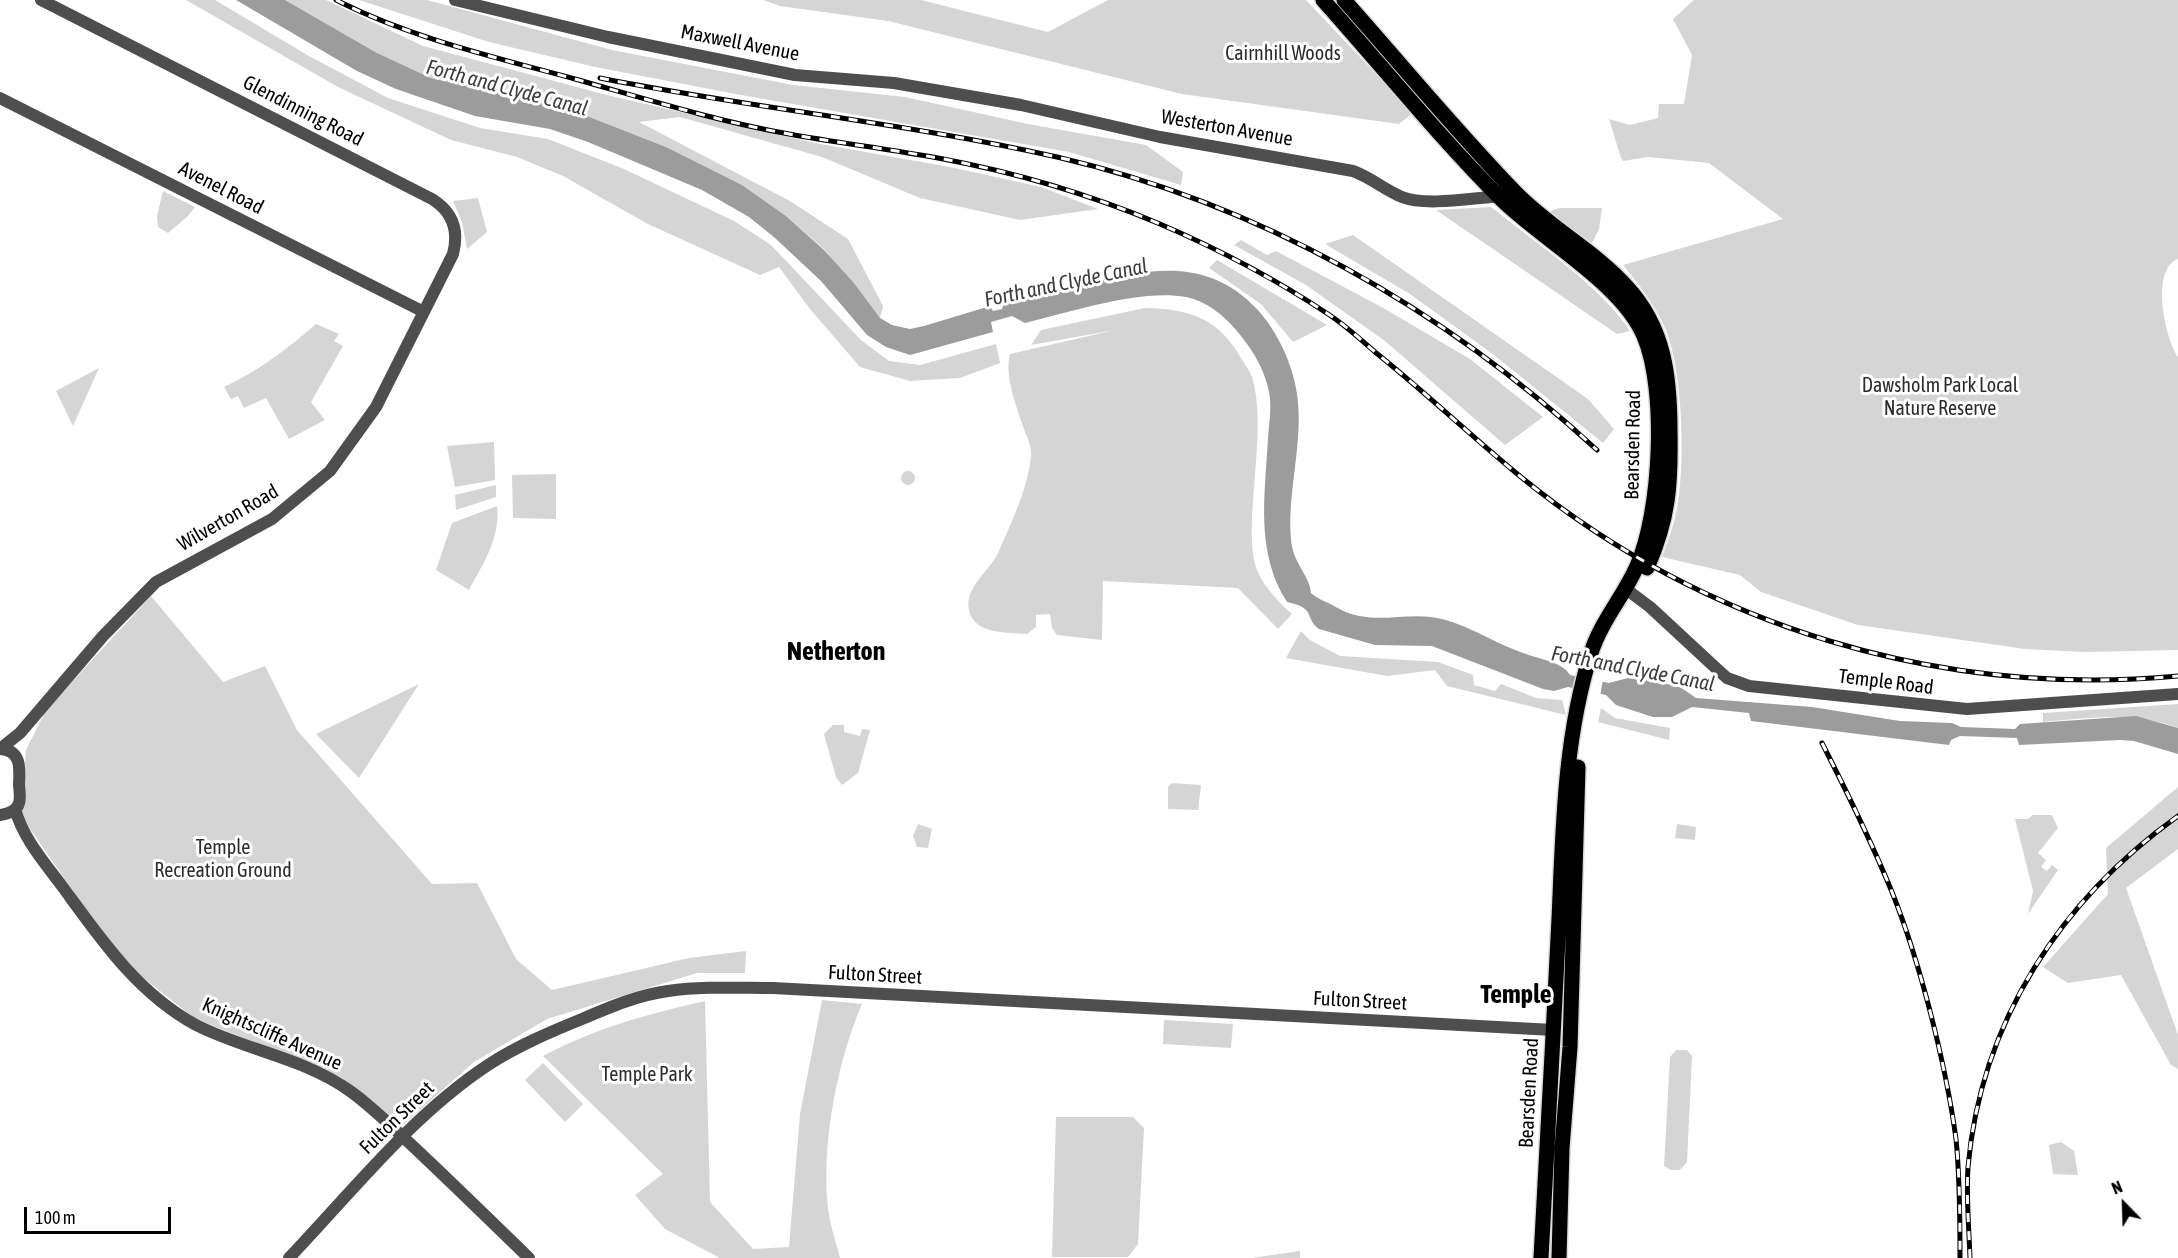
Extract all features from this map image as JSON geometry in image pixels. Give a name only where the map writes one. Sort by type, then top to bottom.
[{"type":"main road","name":"Bearsden Road","points":[[1323,0],[1499,196],[1538,233],[1626,306],[1645,338],[1656,385],[1656,498],[1643,551],[1629,591],[1590,676],[1566,786],[1541,1258]]},
{"type":"main road","name":"Bearsden Road","points":[[1344,0],[1518,195],[1627,286],[1648,315],[1667,362],[1670,391],[1670,494],[1652,556],[1629,591]]},
{"type":"main road","name":"Bearsden Road","points":[[1559,1258],[1570,1031],[1576,786],[1584,706]]},
{"type":"main road","points":[[1553,1030],[1570,1031]]},
{"type":"street","name":"Glendinning Road","points":[[41,0],[440,203],[453,222],[455,244],[424,312]]},
{"type":"street","name":"Maxwell Avenue","points":[[455,0],[608,37],[795,75],[894,83],[1021,105]]},
{"type":"street","name":"Avenel Road","points":[[0,98],[424,312]]},
{"type":"street","name":"Westerton Avenue","points":[[1021,105],[1160,137],[1353,171],[1372,178],[1402,197],[1422,200],[1518,195]]},
{"type":"street","name":"Wilverton Road","points":[[0,749],[20,734],[103,636],[156,582],[272,519],[330,471],[376,407],[424,312]]},
{"type":"street","name":"Temple Road","points":[[1629,591],[1727,678],[1749,686],[1967,709],[2178,694]]},
{"type":"street","points":[[1,815],[15,809],[19,803],[20,734]]},
{"type":"street","points":[[0,749],[8,749],[18,757]]},
{"type":"street","name":"Knightscliffe Avenue","points":[[15,809],[20,827],[113,956],[160,999],[194,1024],[227,1039],[302,1066],[337,1083],[403,1137],[529,1258]]},
{"type":"street","name":"Knightscliffe Avenue","points":[[1,815],[20,827]]},
{"type":"street","name":"Fulton Street","points":[[289,1258],[403,1137],[448,1095],[489,1065],[555,1030],[637,997],[668,991],[710,987],[773,988],[1553,1030]]},
{"type":"green space","points":[[186,0],[215,0],[309,56],[388,98],[480,128],[548,139],[624,169],[734,221],[771,245],[861,340],[889,361],[920,365],[996,344],[1000,363],[960,378],[910,381],[860,367],[810,309],[779,267],[760,275],[648,224],[563,176],[517,157],[451,140],[338,87]]},
{"type":"green space","points":[[285,0],[326,0],[423,46],[607,95],[815,143],[955,168],[1041,187],[1098,209],[1020,220],[920,198],[822,157],[680,117],[639,122],[790,201],[848,239],[883,306],[880,318],[824,249],[786,216],[742,185],[666,147],[569,109],[431,78],[377,53]]},
{"type":"green space","points":[[359,0],[427,0],[612,50],[793,85],[905,97],[1028,124],[1146,145],[1183,172],[1181,185],[1069,152],[595,67],[489,42]]},
{"type":"green space","name":"Cairnhill Woods","points":[[763,0],[921,0],[1048,32],[1108,0],[1306,0],[1413,113],[1399,124],[1182,94],[888,21],[780,6]]},
{"type":"green space","name":"Dawsholm Park Local Nature Reserve","points":[[1694,0],[2178,0],[2178,259],[2169,265],[2162,289],[2165,320],[2178,357],[2178,650],[2085,652],[2025,649],[1858,625],[1761,592],[1740,575],[1662,557],[1676,513],[1681,471],[1681,421],[1676,370],[1672,348],[1662,321],[1647,296],[1623,265],[1783,219],[1709,163],[1648,157],[1623,161],[1621,158],[1609,119],[1630,125],[1658,118],[1659,104],[1684,104],[1692,55],[1673,19]]},
{"type":"green space","points":[[163,191],[195,207],[168,233],[158,227],[157,216]]},
{"type":"green space","points":[[478,198],[487,232],[467,249],[462,222],[453,201]]},
{"type":"green space","points":[[1491,207],[1546,249],[1603,298],[1630,331],[1617,334],[1436,210]]},
{"type":"green space","points":[[1559,208],[1602,208],[1599,229],[1592,243],[1549,212]]},
{"type":"green space","points":[[1353,235],[1588,399],[1614,429],[1603,443],[1494,355],[1410,294],[1325,244]]},
{"type":"green space","points":[[1241,240],[1267,255],[1276,251],[1385,309],[1470,359],[1543,417],[1505,445],[1385,341],[1306,285],[1234,245]]},
{"type":"green space","points":[[1217,260],[1327,325],[1293,342],[1261,304],[1209,268]]},
{"type":"green space","points":[[1145,308],[1174,310],[1209,323],[1229,340],[1251,374],[1258,418],[1252,512],[1253,554],[1262,580],[1292,614],[1278,629],[1238,588],[1103,581],[1102,640],[1057,635],[1052,628],[1050,614],[1036,615],[1036,627],[1027,634],[992,631],[984,628],[972,618],[969,610],[970,594],[999,551],[1023,492],[1031,456],[1010,382],[1010,354],[1115,330],[1031,345],[1041,330]]},
{"type":"green space","points":[[316,324],[339,334],[334,341],[343,346],[311,402],[325,420],[289,439],[266,398],[244,408],[238,396],[231,399],[224,387],[273,358]]},
{"type":"green space","points":[[99,368],[73,426],[56,391]]},
{"type":"green space","points":[[494,442],[495,480],[455,487],[447,446]]},
{"type":"green space","points":[[905,471],[911,471],[915,478],[911,485],[905,485],[901,481],[901,475]]},
{"type":"green space","points":[[556,474],[556,519],[513,518],[512,475]]},
{"type":"green space","points":[[496,485],[496,497],[456,510],[455,495]]},
{"type":"green space","points":[[497,506],[498,517],[494,539],[469,590],[436,570],[452,523]]},
{"type":"green space","name":"Temple Recreation Ground","points":[[151,596],[223,682],[265,666],[297,730],[432,884],[477,883],[516,959],[552,990],[689,958],[746,951],[745,973],[697,973],[547,1019],[474,1062],[401,1127],[342,1078],[194,1018],[121,960],[21,816],[26,750],[46,710]]},
{"type":"green space","points":[[1301,631],[1310,640],[1340,656],[1438,662],[1473,675],[1474,685],[1495,691],[1501,684],[1536,698],[1562,700],[1566,715],[1447,686],[1435,670],[1387,676],[1286,658]]},
{"type":"green space","points":[[419,684],[359,778],[316,734]]},
{"type":"green space","points":[[2178,704],[2178,728],[2144,719],[2111,717],[2043,722],[2043,713]]},
{"type":"green space","points":[[1601,708],[1615,718],[1670,728],[1669,740],[1598,722]]},
{"type":"green space","points":[[833,725],[844,725],[844,732],[860,736],[862,729],[870,730],[858,773],[842,785],[836,777],[824,734]]},
{"type":"green space","points":[[1172,783],[1201,785],[1198,810],[1168,809],[1168,787]]},
{"type":"green space","points":[[2178,787],[2178,849],[2126,888],[2178,1035],[2178,1069],[2171,1065],[2121,975],[2068,983],[2043,967],[2108,894],[2106,848]]},
{"type":"green space","points":[[2033,815],[2052,815],[2058,828],[2038,853],[2046,860],[2041,867],[2047,871],[2052,865],[2058,870],[2028,914],[2033,891],[2015,819],[2028,819]]},
{"type":"green space","points":[[918,824],[932,829],[928,848],[917,847],[913,836]]},
{"type":"green space","points":[[1677,824],[1696,827],[1695,840],[1675,838]]},
{"type":"green space","name":"Temple Park","points":[[822,1000],[862,1004],[838,1077],[829,1131],[826,1184],[828,1208],[840,1258],[720,1258],[665,1229],[635,1195],[663,1174],[543,1056],[582,1037],[622,1023],[705,1001],[710,1202],[753,1249],[789,1247],[800,1114]]},
{"type":"green space","points":[[1164,1020],[1233,1024],[1231,1048],[1163,1044]]},
{"type":"green space","points":[[1676,1050],[1687,1050],[1692,1056],[1687,1162],[1680,1170],[1671,1170],[1664,1166],[1670,1057]]},
{"type":"green space","points":[[543,1063],[583,1104],[565,1122],[525,1080]]},
{"type":"green space","points":[[1056,1117],[1133,1117],[1144,1128],[1138,1244],[1128,1257],[1052,1257]]},
{"type":"green space","points":[[2061,1142],[2074,1151],[2078,1175],[2053,1174],[2049,1145]]},
{"type":"green space","points":[[1300,1251],[1300,1258],[1252,1258]]},
{"type":"shaded area","points":[[236,0],[285,0],[377,53],[431,78],[569,109],[666,147],[742,185],[786,216],[824,250],[853,282],[880,318],[892,325],[910,329],[990,306],[993,311],[1002,309],[1004,303],[1088,283],[1156,271],[1198,274],[1218,281],[1238,292],[1257,309],[1271,327],[1283,348],[1295,383],[1299,412],[1290,521],[1294,555],[1308,581],[1311,593],[1349,613],[1376,618],[1417,616],[1446,620],[1516,650],[1556,664],[1570,675],[1609,683],[1628,678],[1659,682],[1680,687],[1696,698],[1812,707],[1900,721],[1952,723],[1961,727],[2015,729],[2020,724],[2136,716],[2178,728],[2178,754],[2134,741],[2120,740],[2019,745],[2017,738],[1960,736],[1951,740],[1949,745],[1751,721],[1749,713],[1692,707],[1672,717],[1653,717],[1616,705],[1606,695],[1568,687],[1554,691],[1543,689],[1432,646],[1375,645],[1319,629],[1303,607],[1287,602],[1270,563],[1264,523],[1270,415],[1269,392],[1265,377],[1255,355],[1241,336],[1224,317],[1202,302],[1168,295],[1148,296],[1105,303],[1025,323],[1012,316],[991,322],[993,332],[910,355],[886,347],[867,335],[821,281],[775,238],[749,217],[702,190],[588,142],[550,129],[475,116],[396,89],[357,71]]},
{"type":"pier","points":[[1577,674],[1603,679],[1600,697],[1573,691]]},
{"type":"railway","points":[[336,0],[394,25],[453,46],[681,109],[762,129],[938,158],[995,170],[1079,194],[1160,224],[1246,265],[1328,314],[1521,477],[1592,530],[1668,574],[1747,612],[1830,641],[1914,662],[2001,675],[2089,680],[2178,676]]},
{"type":"railway","points":[[600,78],[1000,145],[1132,177],[1206,203],[1277,233],[1346,268],[1412,308],[1477,351],[1597,450]]},
{"type":"railway","points":[[1822,743],[1859,817],[1892,892],[1931,1014],[1946,1079],[1956,1139],[1960,1258]]},
{"type":"railway","points":[[1970,1258],[1967,1178],[1976,1113],[1990,1062],[2009,1014],[2034,968],[2064,925],[2098,886],[2136,849],[2178,816]]},
{"type":"district","name":"Netherton","points":[[836,652]]},
{"type":"district","name":"Temple","points":[[1516,995]]},
{"type":"water label","name":"Forth and Clyde Canal","points":[[507,88]]},
{"type":"water label","name":"Forth and Clyde Canal","points":[[1066,283]]},
{"type":"water label","name":"Forth and Clyde Canal","points":[[1633,669]]}]
